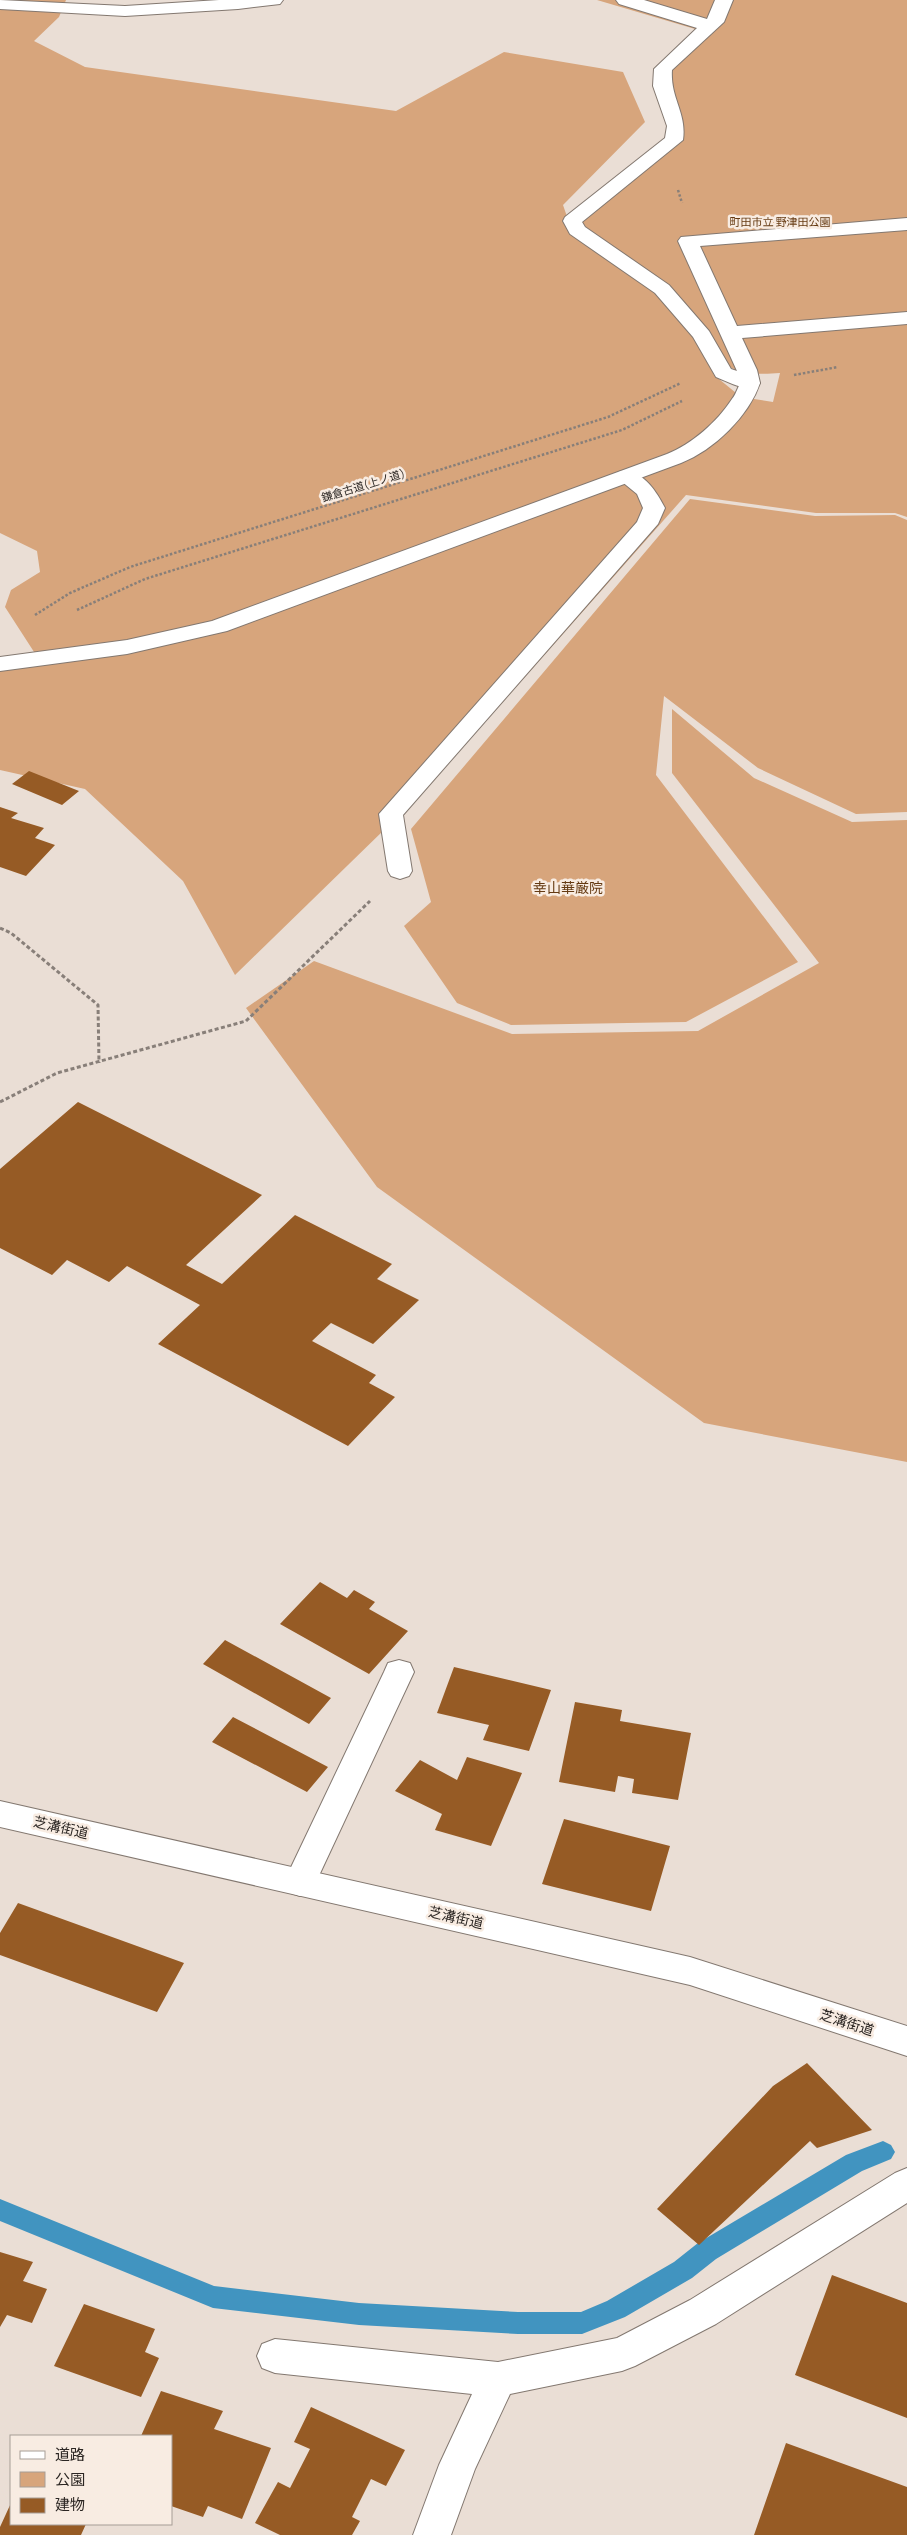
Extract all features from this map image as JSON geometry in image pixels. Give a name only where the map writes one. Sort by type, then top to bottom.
[{"type":"street","points":[[0,4],[125,10],[238,4],[274,0]]},
{"type":"street","points":[[625,0],[693,19],[710,27]]},
{"type":"street","points":[[724,0],[718,18],[663,70],[662,86],[676,126],[674,140],[572,221],[577,230],[662,289],[702,334],[724,371],[750,383]]},
{"type":"street","points":[[0,664],[127,647],[219,626],[689,452],[706,440],[746,395],[750,383],[747,370],[688,241],[907,224]]},
{"type":"street","points":[[730,332],[907,318]]},
{"type":"street","points":[[400,871],[391,814],[646,524],[654,508],[646,491],[626,476]]},
{"type":"street","points":[[300,1882],[399,1672]]},
{"type":"street","name":"芝溝街道","points":[[0,1814],[690,1971],[907,2041]]},
{"type":"street","points":[[275,2356],[498,2378],[622,2354],[703,2312],[907,2184]]},
{"type":"street","points":[[432,2535],[458,2465],[498,2378]]},
{"type":"path","points":[[750,383],[844,366]]},
{"type":"path","name":"鎌倉古道(上ノ道)","points":[[32,617],[70,593],[130,567],[608,418],[724,371]]},
{"type":"path","points":[[25,661],[26,650],[33,637],[85,605],[145,579],[622,430],[724,371]]},
{"type":"path","points":[[0,1102],[57,1073],[246,1021],[400,871]]},
{"type":"path","points":[[0,928],[10,933],[98,1005],[99,1063]]},
{"type":"green space","name":"町田市立 野津田公園","points":[[0,0],[66,0],[59,17],[34,41],[85,67],[396,111],[504,52],[623,72],[645,122],[563,205],[573,234],[650,288],[687,320],[714,375],[741,397],[773,402],[780,373],[751,373],[723,364],[710,334],[579,222],[682,141],[682,119],[670,89],[669,80],[671,72],[682,57],[712,34],[597,0],[907,0],[907,517],[895,513],[816,513],[686,495],[423,792],[235,975],[183,881],[85,789],[0,770],[0,670],[36,655],[5,607],[11,590],[40,572],[37,551],[0,533]]},
{"type":"green space","name":"幸山華厳院","points":[[690,499],[815,516],[895,515],[907,520],[907,812],[856,814],[758,768],[664,696],[656,775],[798,962],[686,1022],[511,1025],[457,1003],[404,926],[431,902],[411,829]]},
{"type":"green space","points":[[672,709],[754,778],[852,822],[907,820],[907,1462],[704,1423],[377,1187],[246,1008],[314,961],[512,1034],[698,1031],[819,963],[672,773]]},
{"type":"building","points":[[29,771],[79,791],[62,805],[12,784]]},
{"type":"building","points":[[0,807],[18,813],[11,818],[44,828],[35,838],[55,845],[26,876],[0,867]]},
{"type":"building","points":[[78,1102],[262,1195],[186,1265],[222,1284],[295,1215],[392,1264],[377,1279],[419,1300],[373,1344],[331,1323],[312,1341],[376,1375],[369,1383],[395,1397],[348,1446],[158,1344],[200,1305],[127,1266],[109,1282],[67,1260],[52,1275],[0,1248],[0,1169]]},
{"type":"building","points":[[320,1582],[347,1598],[354,1590],[375,1602],[369,1609],[408,1631],[369,1674],[280,1624]]},
{"type":"building","points":[[225,1640],[331,1698],[309,1724],[203,1664]]},
{"type":"building","points":[[454,1667],[551,1690],[529,1751],[483,1740],[489,1725],[437,1713]]},
{"type":"building","points":[[575,1702],[622,1710],[620,1721],[691,1733],[678,1800],[632,1793],[634,1779],[618,1776],[615,1792],[559,1782]]},
{"type":"building","points":[[233,1717],[328,1767],[307,1792],[212,1742]]},
{"type":"building","points":[[467,1757],[522,1773],[491,1846],[435,1830],[442,1814],[395,1791],[420,1760],[457,1780]]},
{"type":"building","points":[[564,1819],[670,1846],[651,1911],[542,1884]]},
{"type":"building","points":[[18,1903],[184,1963],[157,2012],[0,1955],[0,1933]]},
{"type":"building","points":[[807,2063],[872,2130],[817,2148],[810,2141],[699,2245],[657,2209],[773,2086]]},
{"type":"building","points":[[0,2252],[33,2262],[23,2281],[47,2289],[32,2323],[7,2315],[0,2327]]},
{"type":"building","points":[[832,2275],[907,2303],[907,2418],[795,2375]]},
{"type":"building","points":[[84,2304],[155,2329],[145,2352],[159,2358],[141,2397],[54,2366]]},
{"type":"building","points":[[161,2391],[223,2411],[214,2429],[271,2448],[242,2519],[208,2506],[203,2517],[172,2506],[172,2435],[141,2435]]},
{"type":"building","points":[[311,2407],[405,2450],[386,2486],[371,2479],[352,2517],[360,2521],[352,2535],[280,2535],[255,2523],[278,2482],[290,2488],[310,2449],[294,2442]]},
{"type":"building","points":[[786,2443],[907,2487],[907,2535],[754,2535]]},
{"type":"building","points":[[10,2505],[10,2525],[86,2525],[81,2535],[0,2535],[0,2527]]},
{"type":"waterway","points":[[0,2210],[213,2297],[359,2314],[518,2323],[582,2323],[616,2309],[683,2270],[707,2251],[854,2163],[883,2152]]}]
